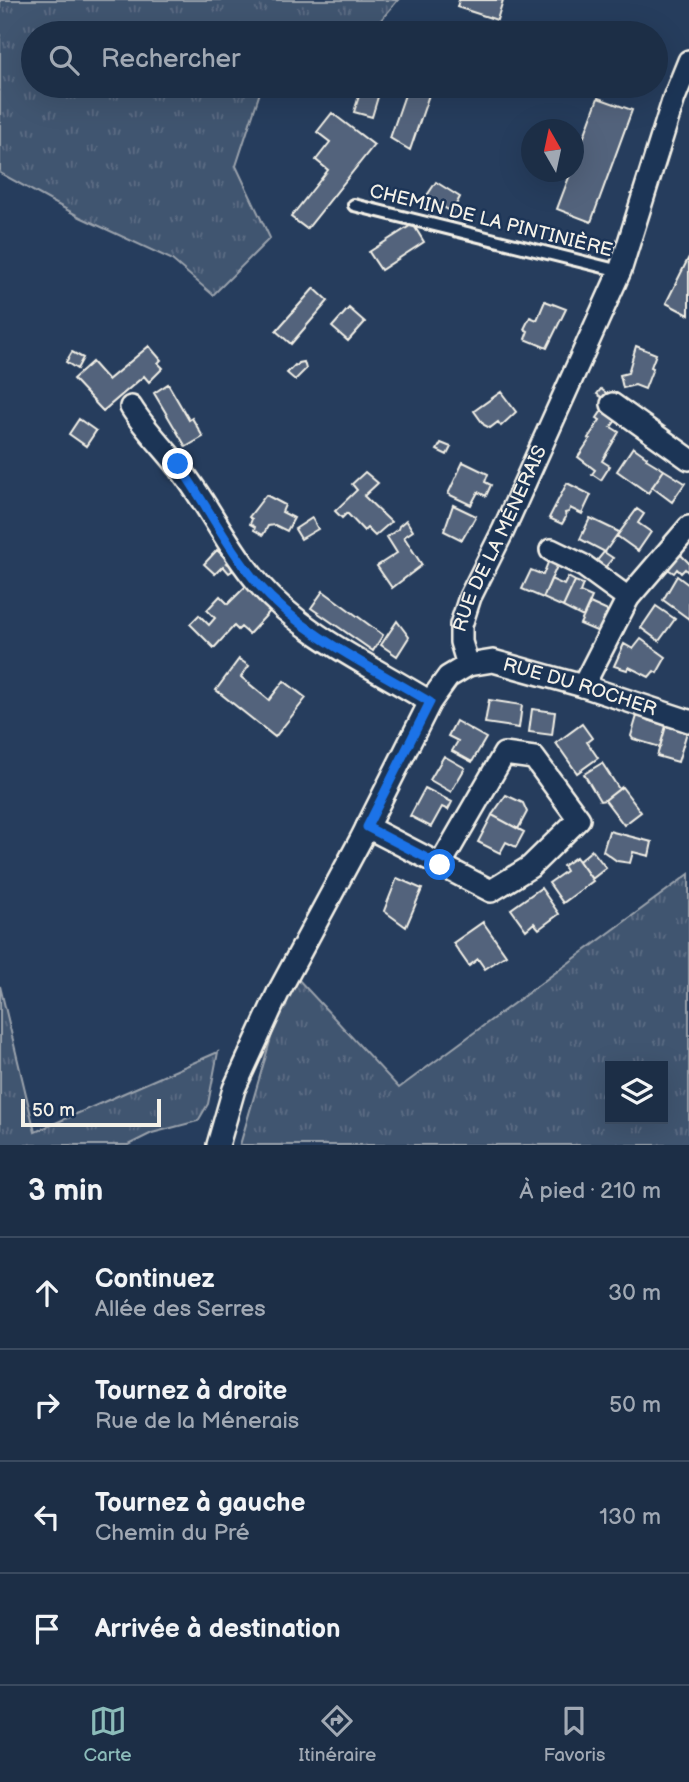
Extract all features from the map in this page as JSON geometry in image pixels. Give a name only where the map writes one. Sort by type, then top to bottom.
[{"type":"street","name":"RUE DE LA MÉNERAIS","points":[[468,666],[461,642],[461,625],[470,597],[503,531],[620,271],[674,98],[689,61]]},
{"type":"street","points":[[612,404],[689,458]]},
{"type":"street","points":[[131,407],[142,425],[190,480],[240,561],[259,585],[316,634],[430,702]]},
{"type":"street","points":[[583,686],[628,598],[689,527]]},
{"type":"street","points":[[551,550],[584,566],[628,598]]},
{"type":"street","name":"RUE DU ROCHER","points":[[468,666],[493,661],[583,686],[689,721]]},
{"type":"street","points":[[218,1145],[234,1089],[272,1005],[430,702],[448,677],[468,666]]},
{"type":"street","points":[[367,827],[440,865],[491,891],[530,867],[579,819],[534,758],[504,754],[440,865]]},
{"type":"lane","name":"CHEMIN DE LA PINTINIÈRE","points":[[354,205],[620,271]]},
{"type":"green space","points":[[0,0],[398,0],[380,21],[21,21],[21,98],[258,98],[236,166],[270,238],[213,295],[171,259],[80,217],[0,173]]},
{"type":"green space","points":[[689,874],[689,1145],[240,1145],[275,1024],[297,978],[399,1088]]},
{"type":"green space","points":[[0,986],[35,1132],[218,1052],[208,1104],[198,1121],[152,1133],[128,1145],[0,1145]]},
{"type":"building","points":[[459,0],[503,0],[497,20],[457,7]]},
{"type":"building","points":[[358,98],[378,98],[372,117],[354,112]]},
{"type":"building","points":[[404,98],[428,98],[410,150],[390,138]]},
{"type":"building","points":[[598,98],[632,110],[591,222],[557,209],[567,182],[584,182],[584,136]]},
{"type":"building","points":[[332,113],[374,145],[307,229],[291,217],[328,170],[316,160],[330,142],[317,132]]},
{"type":"building","points":[[436,182],[460,197],[452,212],[426,197]]},
{"type":"building","points":[[413,224],[424,242],[381,270],[369,252]]},
{"type":"building","points":[[689,257],[689,315],[666,303]]},
{"type":"building","points":[[314,288],[328,301],[291,344],[276,331]]},
{"type":"building","points":[[545,301],[566,309],[547,348],[525,339],[528,331],[524,329],[530,317],[537,320]]},
{"type":"building","points":[[349,308],[365,322],[348,341],[332,327]]},
{"type":"building","points":[[149,346],[161,360],[158,363],[163,368],[149,382],[144,376],[103,411],[73,379],[92,362],[108,380]]},
{"type":"building","points":[[636,346],[656,354],[651,367],[653,368],[645,389],[635,385],[623,388],[620,375],[628,373]]},
{"type":"building","points":[[72,352],[83,358],[77,369],[66,362]]},
{"type":"building","points":[[304,362],[306,369],[295,380],[287,373],[295,365]]},
{"type":"building","points":[[168,384],[189,420],[192,418],[203,437],[186,447],[154,393]]},
{"type":"building","points":[[601,389],[609,395],[606,400],[597,394]]},
{"type":"building","points":[[501,392],[516,412],[501,426],[498,422],[490,428],[484,425],[474,411]]},
{"type":"building","points":[[603,409],[617,419],[611,427],[619,432],[602,461],[610,466],[601,480],[592,474],[595,470],[578,457],[600,420],[597,418]]},
{"type":"building","points":[[79,419],[96,431],[86,446],[69,434]]},
{"type":"building","points":[[441,443],[451,447],[447,455],[437,450]]},
{"type":"building","points":[[633,447],[664,470],[648,493],[617,471]]},
{"type":"building","points":[[463,462],[488,474],[485,482],[491,485],[486,496],[478,492],[471,505],[448,494]]},
{"type":"building","points":[[664,470],[685,483],[672,502],[652,487]]},
{"type":"building","points":[[365,472],[378,483],[364,496],[391,522],[375,536],[367,528],[364,531],[347,513],[342,518],[335,511],[357,490],[352,484]]},
{"type":"building","points":[[567,483],[591,495],[582,514],[570,508],[569,512],[565,513],[562,524],[549,518]]},
{"type":"building","points":[[266,495],[285,505],[282,512],[294,518],[287,531],[275,525],[268,526],[263,535],[250,524],[252,519],[249,517]]},
{"type":"building","points":[[453,505],[476,516],[462,540],[444,531]]},
{"type":"building","points":[[637,509],[644,514],[638,523],[651,532],[638,551],[617,536]]},
{"type":"building","points":[[312,518],[318,529],[301,539],[295,529]]},
{"type":"building","points":[[590,518],[619,532],[605,552],[580,539]]},
{"type":"building","points":[[406,520],[413,531],[404,537],[422,565],[392,588],[377,566],[397,553],[387,537]]},
{"type":"building","points":[[217,550],[228,561],[226,563],[231,565],[232,571],[229,573],[223,566],[215,574],[204,564]]},
{"type":"building","points":[[604,552],[613,558],[604,569],[595,563]]},
{"type":"building","points":[[679,553],[689,563],[689,573],[685,569],[681,573],[677,569],[674,573],[666,568]]},
{"type":"building","points":[[549,560],[558,564],[543,598],[522,589],[531,570],[543,575]]},
{"type":"building","points":[[677,576],[689,585],[689,619],[663,600]]},
{"type":"building","points":[[568,577],[575,581],[563,607],[543,598],[551,579],[564,585]]},
{"type":"building","points":[[575,581],[583,584],[580,592],[592,597],[583,617],[563,607]]},
{"type":"building","points":[[249,583],[273,608],[249,634],[241,627],[238,630],[234,626],[214,648],[190,624],[199,615],[209,625],[215,618],[207,610],[220,596],[228,604]]},
{"type":"building","points":[[323,591],[383,635],[373,651],[311,608]]},
{"type":"building","points":[[590,603],[610,612],[601,633],[580,624]]},
{"type":"building","points":[[656,606],[675,619],[659,641],[641,628]]},
{"type":"building","points":[[397,621],[409,637],[397,656],[381,645]]},
{"type":"building","points":[[641,639],[666,657],[657,673],[654,671],[649,677],[629,667],[627,670],[614,666],[624,644],[633,649]]},
{"type":"building","points":[[239,659],[249,666],[241,677],[269,700],[284,681],[306,698],[275,737],[216,690]]},
{"type":"building","points":[[489,700],[522,705],[519,728],[485,723]]},
{"type":"building","points":[[532,709],[555,712],[552,735],[529,732]]},
{"type":"building","points":[[637,716],[666,726],[660,747],[633,739],[631,736]]},
{"type":"building","points":[[456,721],[486,738],[472,762],[452,751],[458,741],[448,736]]},
{"type":"building","points":[[582,724],[592,738],[587,742],[598,758],[577,773],[556,743]]},
{"type":"building","points":[[666,726],[687,732],[678,762],[657,756]]},
{"type":"building","points":[[444,756],[465,768],[451,792],[430,780]]},
{"type":"building","points":[[602,763],[619,789],[600,801],[584,774]]},
{"type":"building","points":[[622,787],[641,812],[624,825],[605,800]]},
{"type":"building","points":[[425,788],[452,802],[448,810],[442,807],[431,827],[410,816]]},
{"type":"building","points":[[506,795],[523,803],[527,812],[518,829],[492,815]]},
{"type":"building","points":[[492,815],[524,832],[516,847],[506,842],[500,853],[478,842]]},
{"type":"building","points":[[609,831],[652,842],[649,856],[633,852],[630,863],[617,861],[603,851]]},
{"type":"building","points":[[592,850],[606,868],[592,879],[579,861]]},
{"type":"building","points":[[576,857],[593,881],[563,903],[549,883],[566,871],[563,866]]},
{"type":"building","points":[[397,878],[422,889],[406,927],[384,911]]},
{"type":"building","points":[[541,888],[559,914],[539,929],[534,923],[526,930],[511,909]]},
{"type":"building","points":[[483,922],[506,955],[485,969],[478,959],[469,966],[453,943]]},
{"type":"route","points":[[178,464],[240,561],[259,585],[298,622],[430,702],[367,827],[440,865]]}]
